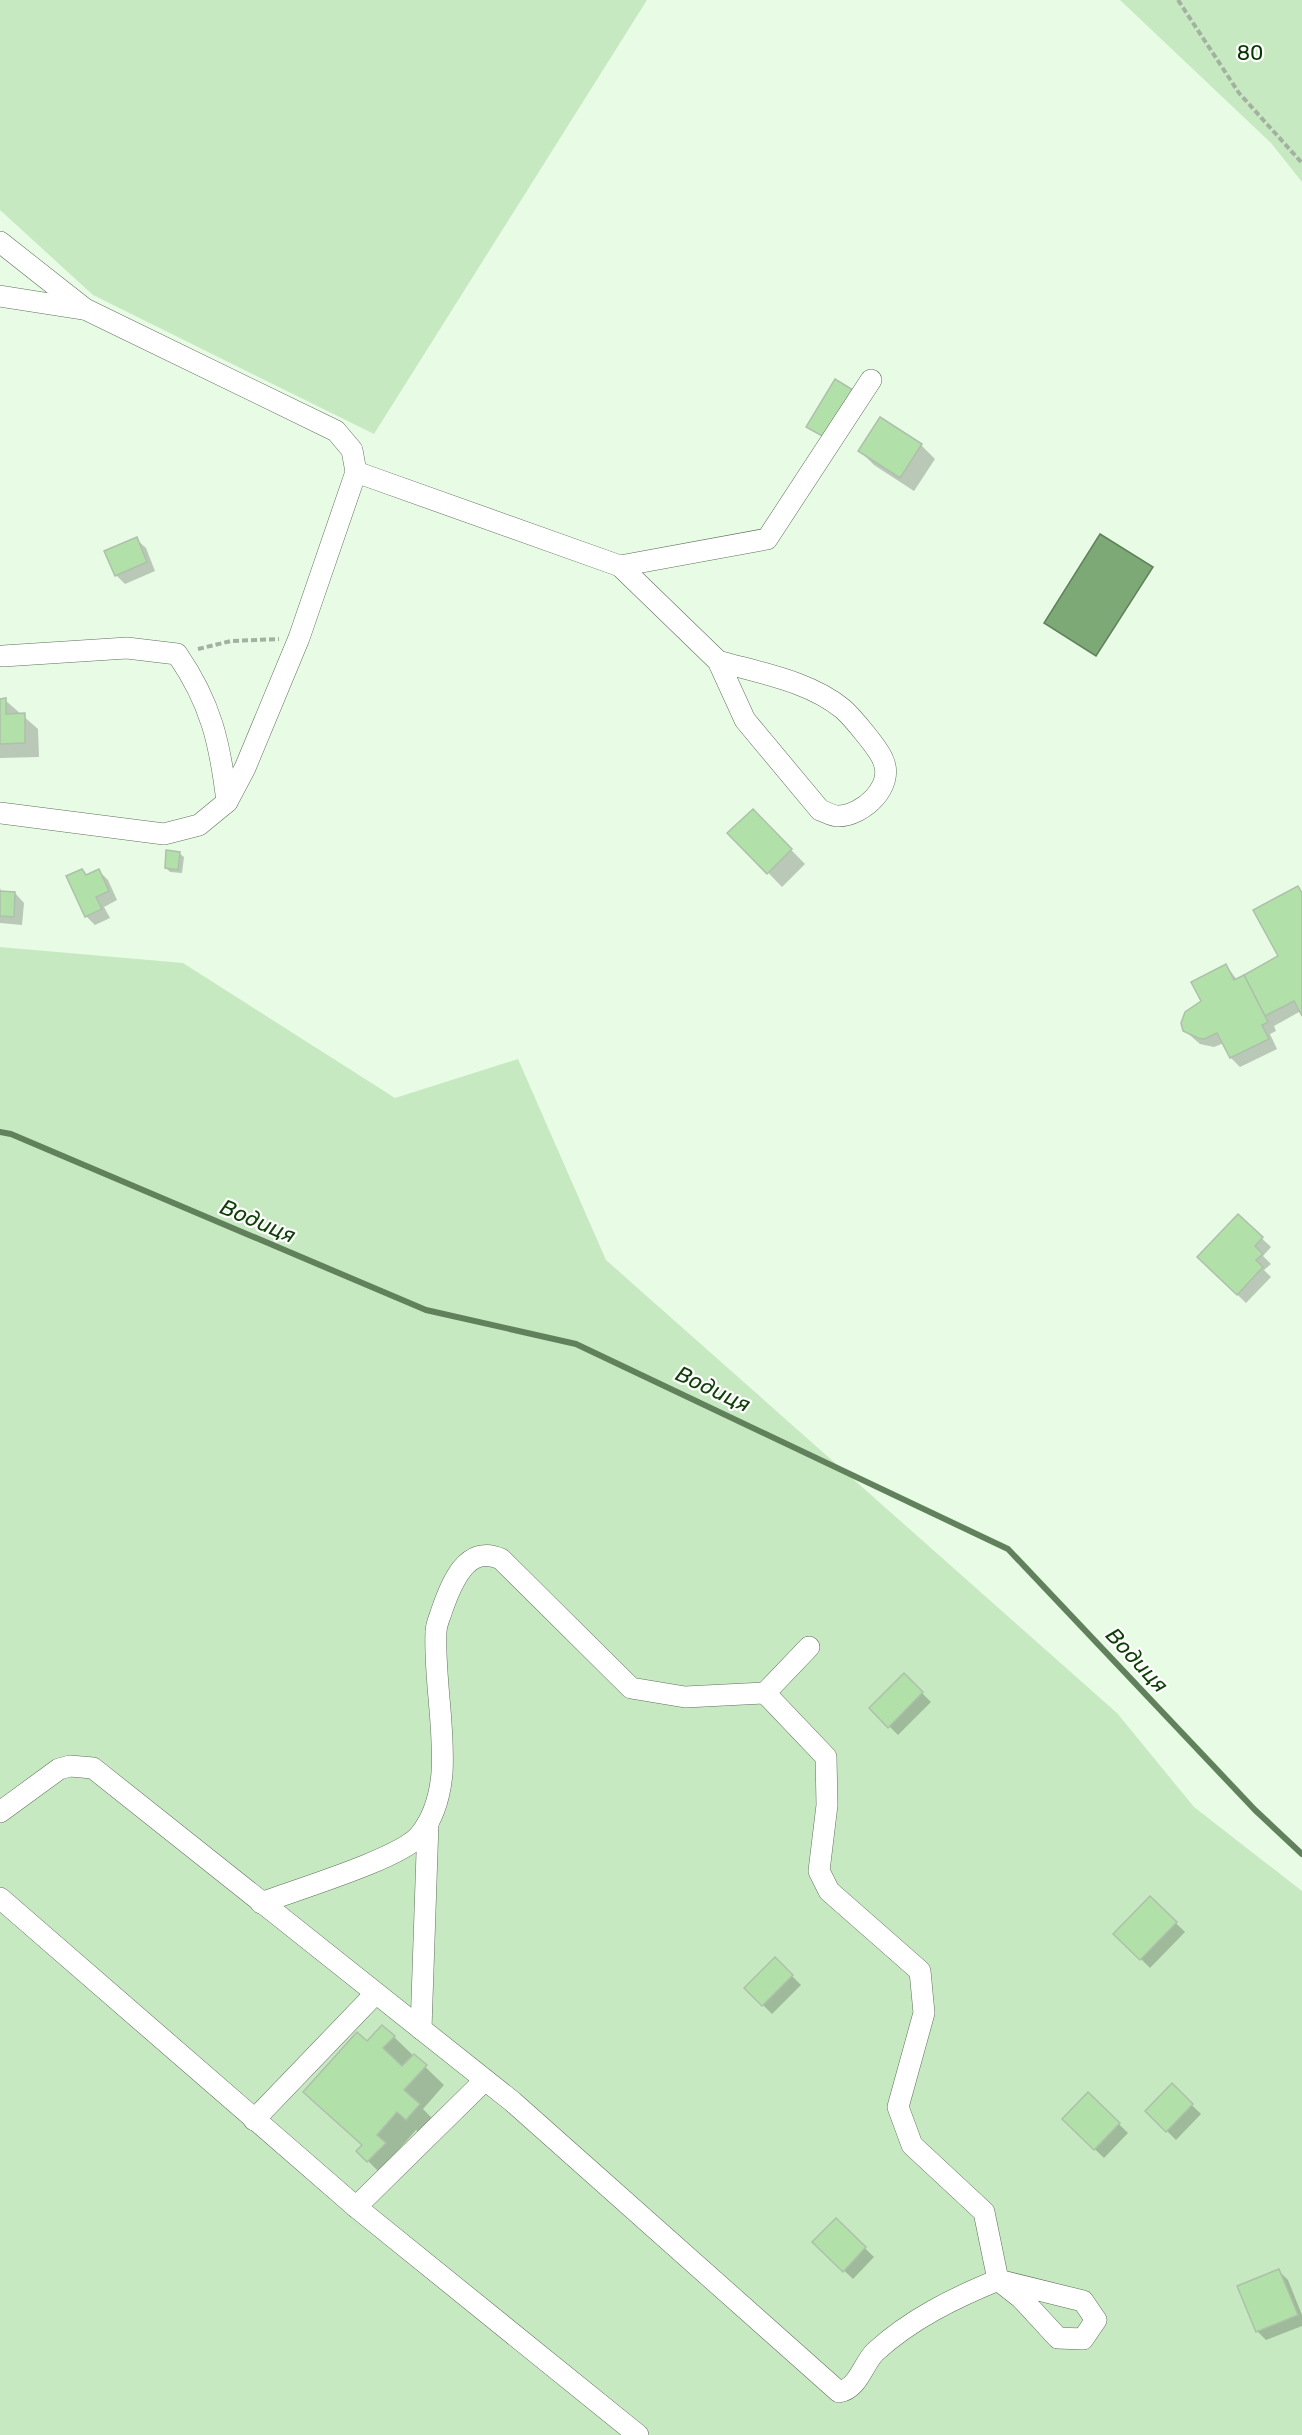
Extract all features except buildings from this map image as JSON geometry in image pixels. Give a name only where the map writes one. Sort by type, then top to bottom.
[{"type":"street","points":[[0,242],[85,309],[336,431],[352,450],[356,472],[300,638],[245,768],[227,802],[199,825],[164,834],[0,813]]},
{"type":"street","points":[[0,296],[85,309]]},
{"type":"street","points":[[620,566],[767,539],[872,380]]},
{"type":"street","points":[[356,472],[620,566],[718,661],[746,720],[820,810],[837,816],[854,813],[882,790],[886,775],[884,759],[844,710],[808,688],[718,661]]},
{"type":"street","points":[[3,656],[127,648],[177,654],[208,707],[220,748],[227,802]]},
{"type":"street","points":[[261,1903],[403,1850],[428,1823],[436,1805],[442,1772],[435,1629],[448,1591],[462,1568],[480,1555],[490,1554],[501,1559],[631,1688],[685,1697],[765,1693],[809,1647]]},
{"type":"street","points":[[0,1812],[59,1769],[70,1766],[93,1768],[485,2080],[839,2392],[853,2384],[873,2355],[901,2330],[964,2294],[998,2280],[984,2212],[912,2145],[898,2107],[924,2013],[920,1971],[829,1891],[819,1871],[827,1805],[826,1757],[765,1693]]},
{"type":"street","points":[[421,2030],[428,1823]]},
{"type":"street","points":[[0,1898],[356,2207],[638,2435]]},
{"type":"street","points":[[254,2120],[375,1994]]},
{"type":"street","points":[[356,2207],[485,2080]]},
{"type":"path","points":[[1178,0],[1239,93],[1302,164]]},
{"type":"path","points":[[177,654],[231,641],[300,638]]},
{"type":"green space","points":[[0,0],[647,0],[374,434],[93,295],[0,210]]},
{"type":"green space","name":"80","points":[[1120,0],[1302,0],[1302,182],[1271,143]]},
{"type":"green space","points":[[0,947],[183,963],[395,1098],[518,1059],[606,1260],[1117,1713],[1194,1807],[1302,1891],[1302,2435],[0,2435]]},
{"type":"shaded area","points":[[1100,534],[1153,567],[1096,656],[1044,623]]},
{"type":"waterway","name":"Водиця","points":[[0,1132],[11,1134],[426,1310],[576,1344],[1008,1549],[1255,1810],[1302,1854]]}]
